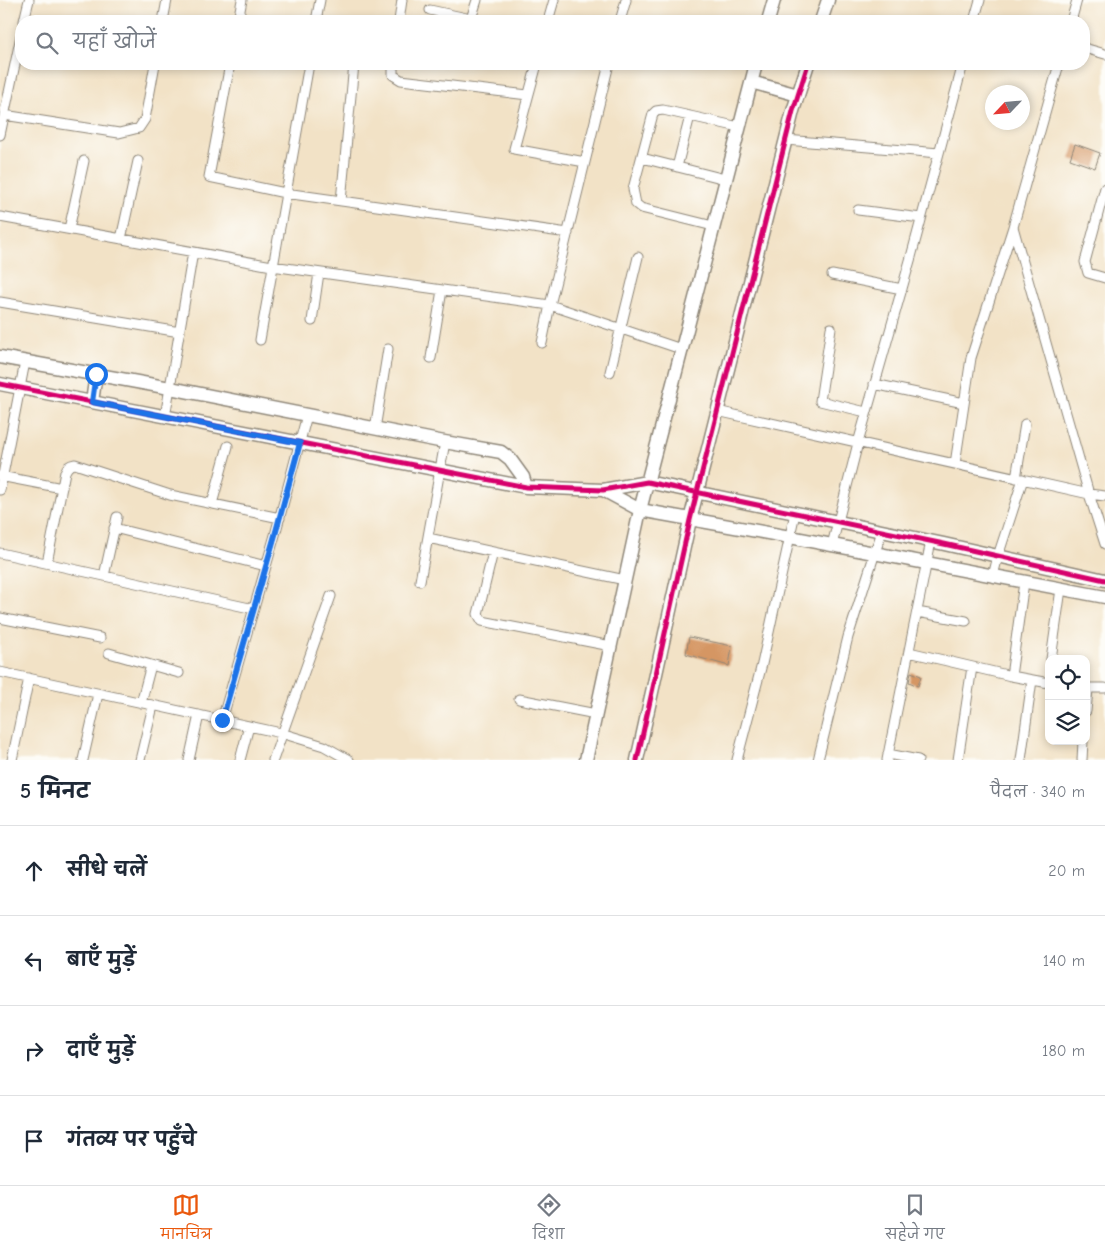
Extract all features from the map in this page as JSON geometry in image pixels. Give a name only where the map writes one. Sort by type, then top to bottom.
[{"type":"street","points":[[25,15],[29,0]]},
{"type":"street","points":[[164,15],[167,0]]},
{"type":"street","points":[[239,15],[242,0]]},
{"type":"street","points":[[317,15],[320,0]]},
{"type":"street","points":[[400,15],[402,0]]},
{"type":"street","points":[[476,15],[477,0]]},
{"type":"street","points":[[550,15],[554,0]]},
{"type":"street","points":[[622,15],[626,0]]},
{"type":"street","points":[[770,15],[774,0]]},
{"type":"street","points":[[823,15],[828,0]]},
{"type":"street","points":[[976,15],[980,0]]},
{"type":"street","points":[[1073,15],[1077,0]]},
{"type":"street","points":[[430,10],[453,15]]},
{"type":"street","points":[[1090,50],[1105,54]]},
{"type":"street","points":[[0,135],[15,64]]},
{"type":"street","points":[[4,115],[119,133],[139,128],[145,120],[154,70]]},
{"type":"street","points":[[229,70],[209,177],[285,193],[568,233]]},
{"type":"street","points":[[260,340],[308,70]]},
{"type":"street","points":[[340,201],[353,70]]},
{"type":"street","points":[[393,70],[393,75],[401,80],[528,96]]},
{"type":"street","points":[[535,70],[514,149],[584,162]]},
{"type":"street","points":[[542,343],[607,70]]},
{"type":"street","points":[[586,760],[640,510],[754,70]]},
{"type":"street","points":[[637,760],[690,520],[786,140],[806,70]]},
{"type":"street","points":[[832,545],[866,412],[902,289],[960,70]]},
{"type":"street","points":[[955,464],[971,358],[1013,227],[1057,70]]},
{"type":"street","points":[[751,82],[798,95]]},
{"type":"street","points":[[713,226],[642,208],[636,204],[633,189],[656,111],[663,110],[739,127]]},
{"type":"street","points":[[677,167],[690,116]]},
{"type":"street","points":[[786,140],[939,153]]},
{"type":"street","points":[[642,158],[725,179]]},
{"type":"street","points":[[121,239],[138,160]]},
{"type":"street","points":[[69,229],[84,161]]},
{"type":"street","points":[[1105,188],[1085,262],[1088,272],[1105,278]]},
{"type":"street","points":[[858,210],[921,218]]},
{"type":"street","points":[[0,216],[272,266],[550,305],[682,349]]},
{"type":"street","points":[[1013,227],[1105,544]]},
{"type":"street","points":[[165,417],[193,252]]},
{"type":"street","points":[[610,372],[638,257]]},
{"type":"street","points":[[312,320],[319,273]]},
{"type":"street","points":[[832,275],[902,289]]},
{"type":"street","points":[[431,358],[442,290]]},
{"type":"street","points":[[0,302],[180,332]]},
{"type":"street","points":[[831,328],[820,401],[866,412]]},
{"type":"street","points":[[375,429],[388,349]]},
{"type":"street","points":[[0,357],[501,452],[510,459],[523,477],[526,486]]},
{"type":"street","points":[[0,490],[1,476],[26,362]]},
{"type":"street","points":[[92,402],[96,374]]},
{"type":"street","points":[[0,384],[526,486],[604,490],[647,482],[931,541],[1105,580]]},
{"type":"street","points":[[874,384],[964,403]]},
{"type":"street","points":[[717,411],[1105,496]]},
{"type":"street","points":[[222,720],[280,518],[307,415]]},
{"type":"street","points":[[993,576],[1020,478],[1025,424]]},
{"type":"street","points":[[420,581],[445,442]]},
{"type":"street","points":[[212,504],[228,446]]},
{"type":"street","points":[[46,564],[67,467],[75,464],[170,495],[280,518]]},
{"type":"street","points":[[1,476],[62,488]]},
{"type":"street","points":[[604,490],[640,510],[1105,597]]},
{"type":"street","points":[[737,760],[762,664],[795,513]]},
{"type":"street","points":[[104,576],[116,517]]},
{"type":"street","points":[[114,528],[266,566]]},
{"type":"street","points":[[818,760],[848,637],[882,531]]},
{"type":"street","points":[[428,538],[625,580]]},
{"type":"street","points":[[918,760],[888,757],[931,541]]},
{"type":"street","points":[[493,552],[478,614],[482,621],[610,646]]},
{"type":"street","points":[[0,553],[254,609]]},
{"type":"street","points":[[1012,676],[1024,582]]},
{"type":"street","points":[[1053,655],[1061,589]]},
{"type":"street","points":[[273,760],[331,596]]},
{"type":"street","points":[[917,612],[966,621]]},
{"type":"street","points":[[0,618],[100,638]]},
{"type":"street","points":[[909,652],[1045,682]]},
{"type":"street","points":[[109,653],[180,673]]},
{"type":"street","points":[[141,703],[151,665]]},
{"type":"street","points":[[958,760],[972,667]]},
{"type":"street","points":[[0,672],[281,733],[324,746],[349,760]]},
{"type":"street","points":[[12,760],[29,678]]},
{"type":"street","points":[[1021,760],[1032,680]]},
{"type":"street","points":[[1090,688],[1105,688]]},
{"type":"street","points":[[83,760],[98,694]]},
{"type":"street","points":[[520,699],[596,714]]},
{"type":"street","points":[[140,760],[153,706]]},
{"type":"street","points":[[189,760],[199,715]]},
{"type":"street","points":[[240,760],[249,726]]},
{"type":"street","points":[[1082,760],[1084,745]]},
{"type":"building","points":[[1075,144],[1100,153],[1095,168],[1070,159]]},
{"type":"building","points":[[689,637],[732,646],[729,666],[686,654]]},
{"type":"building","points":[[911,672],[921,676],[918,686],[909,682]]},
{"type":"cycle path","points":[[637,760],[690,520],[793,111],[806,70]]},
{"type":"cycle path","points":[[0,384],[526,487],[603,490],[647,482],[944,544],[1105,580]]},
{"type":"route","points":[[96,374],[92,402],[300,443],[222,720]]}]
